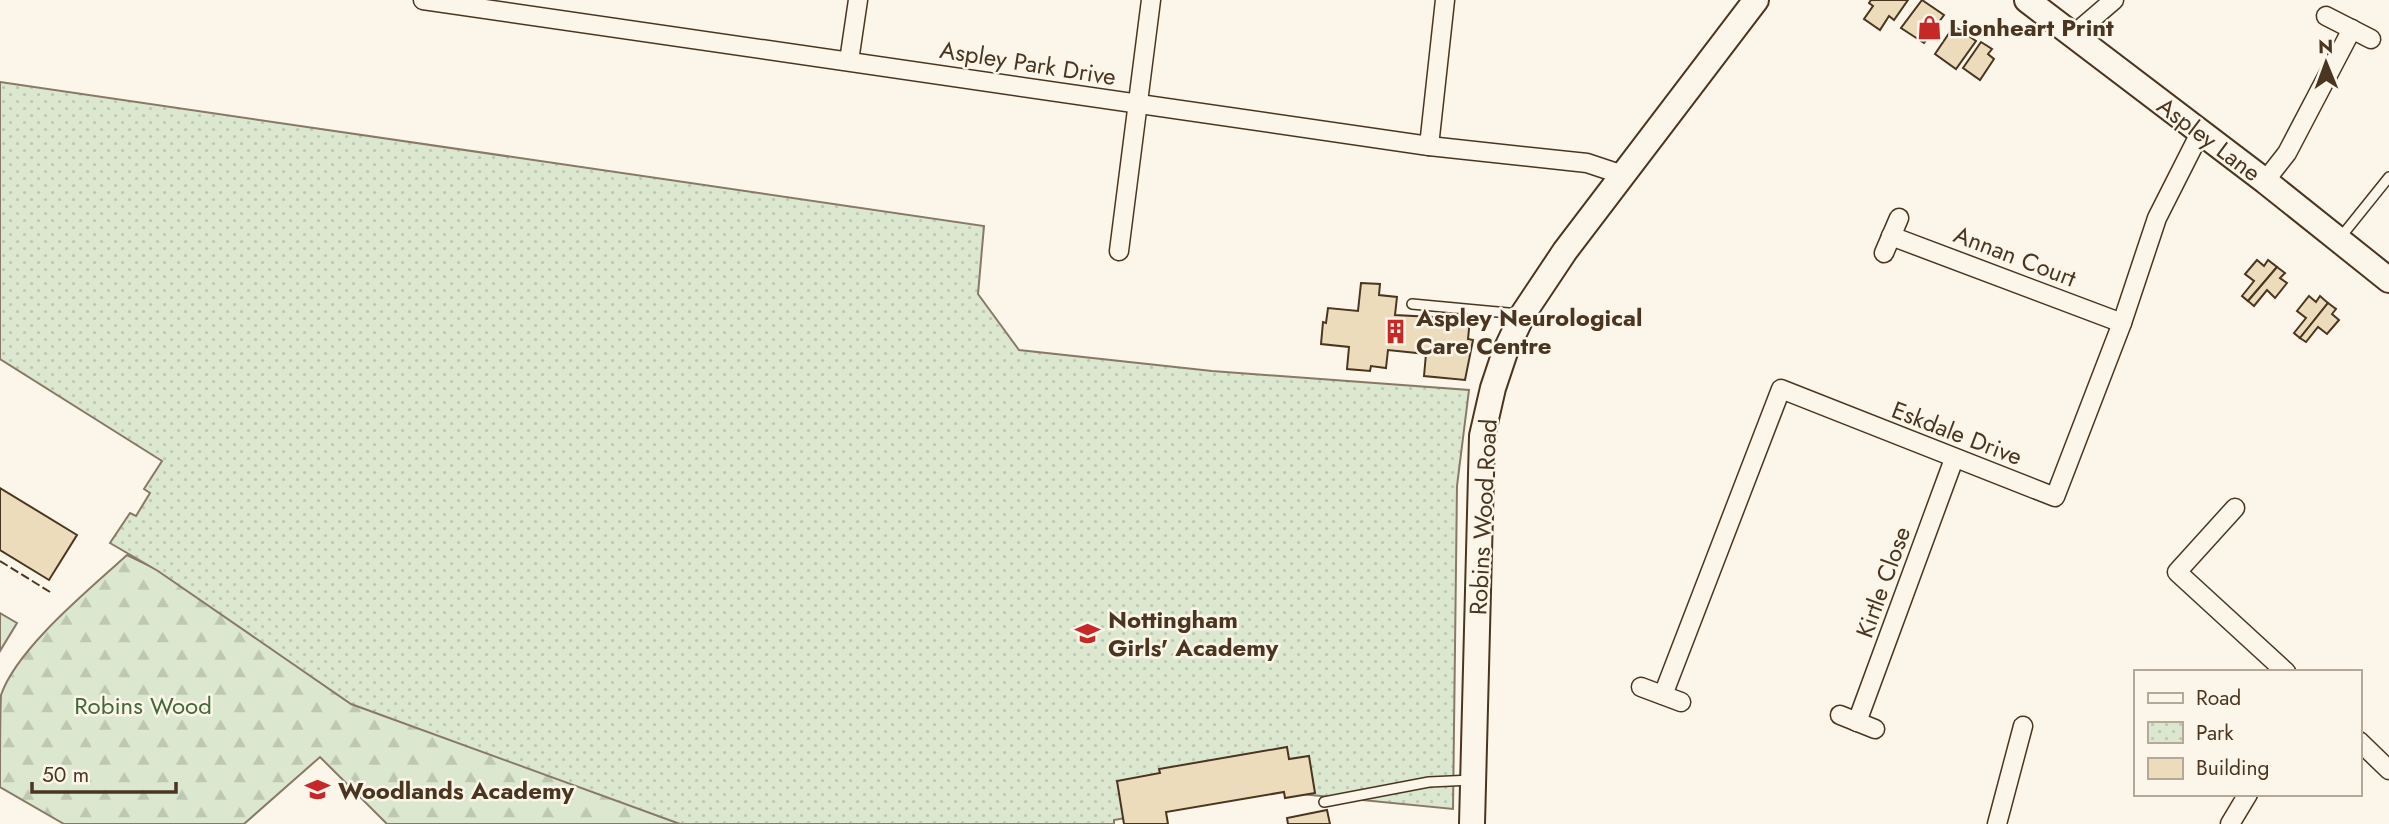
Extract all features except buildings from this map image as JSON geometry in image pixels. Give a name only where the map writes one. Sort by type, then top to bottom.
[{"type":"street","name":"Aspley Park Drive","points":[[423,0],[555,9],[849,61],[1137,104],[1429,146],[1587,163],[1614,172],[1620,181]]},
{"type":"street","points":[[849,61],[858,0]]},
{"type":"street","points":[[1119,251],[1151,0]]},
{"type":"street","points":[[1429,146],[1446,0]]},
{"type":"street","name":"Robins Wood Road","points":[[1472,824],[1482,436],[1497,376],[1523,314],[1565,251],[1756,0]]},
{"type":"street","name":"Aspley Lane","points":[[2027,0],[2265,181],[2389,280]]},
{"type":"street","points":[[2072,36],[2114,0]]},
{"type":"street","points":[[2326,16],[2371,39]]},
{"type":"street","points":[[2265,181],[2287,153],[2352,29]]},
{"type":"street","name":"Eskdale Drive","points":[[1663,695],[1781,389],[2055,497],[2122,323],[2157,218],[2200,134]]},
{"type":"street","name":"Annan Court","points":[[1899,218],[1888,244],[2122,323]]},
{"type":"street","name":"Kirtle Close","points":[[1875,729],[1849,718],[1954,459]]},
{"type":"street","points":[[2213,504],[2231,512],[2177,572],[2284,670]]},
{"type":"street","points":[[1641,687],[1682,702]]},
{"type":"street","points":[[1997,824],[2023,726]]},
{"type":"street","points":[[2361,743],[2389,770]]},
{"type":"street","points":[[2230,824],[2247,796]]},
{"type":"lane","points":[[2338,240],[2389,177]]},
{"type":"lane","points":[[1412,304],[1523,314]]},
{"type":"lane","points":[[1324,802],[1429,782],[1474,780]]},
{"type":"green space","points":[[0,82],[984,226],[978,294],[1019,350],[1212,371],[1469,390],[1457,486],[1453,809],[1269,791],[1114,820],[1114,824],[680,824],[351,704],[158,571],[110,543],[130,513],[136,516],[150,493],[144,489],[162,461],[0,359]]},
{"type":"green space","name":"Robins Wood","points":[[127,555],[680,824],[387,824],[320,757],[244,824],[64,824],[0,787],[1,695],[9,677],[38,639]]},
{"type":"green space","points":[[0,613],[17,623],[0,651]]},
{"type":"fence","points":[[0,561],[50,592]]},
{"type":"place","name":"Lionheart Print","points":[[1929,27]]},
{"type":"place","name":"Aspley Neurological Care Centre","points":[[1396,331]]},
{"type":"place","name":"Nottingham Girls' Academy","points":[[1088,633]]},
{"type":"place","name":"Woodlands Academy","points":[[318,790]]}]
